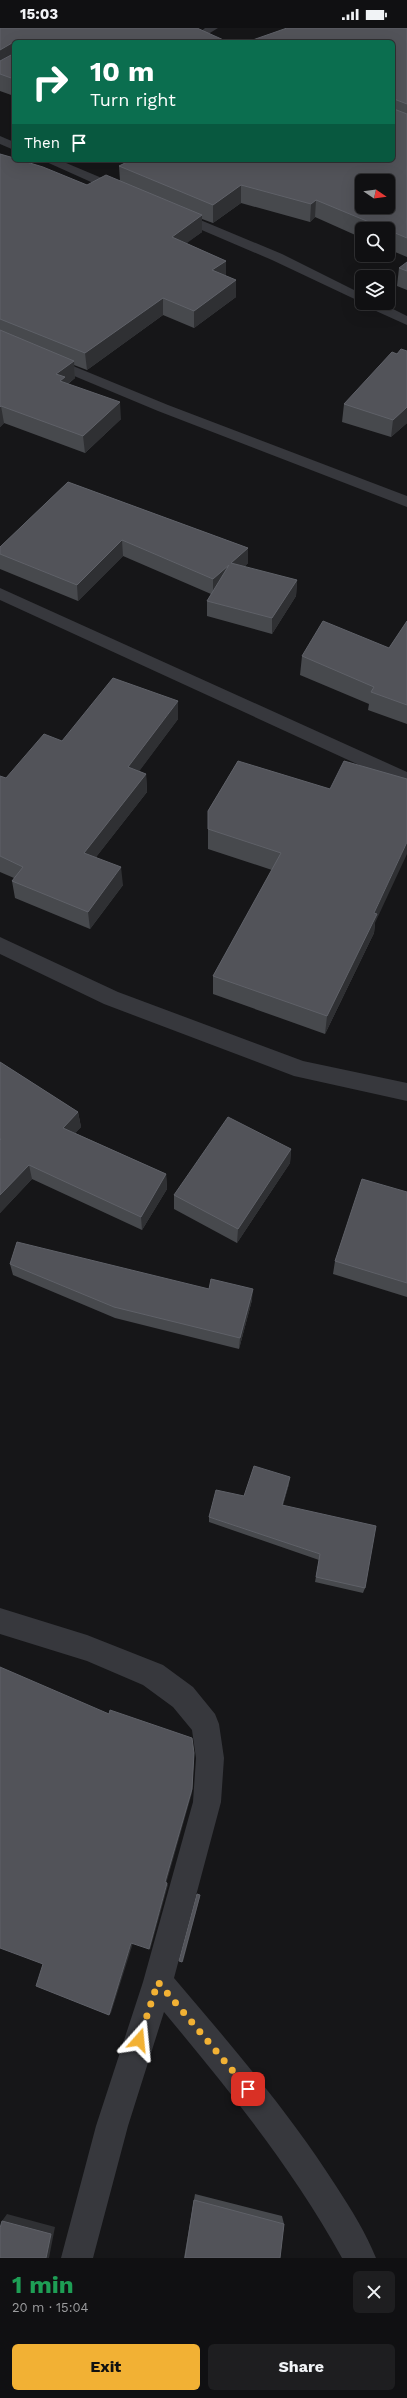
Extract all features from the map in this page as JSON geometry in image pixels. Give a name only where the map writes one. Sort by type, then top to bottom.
[{"type":"street","points":[[205,30],[217,39]]},
{"type":"street","points":[[0,140],[12,145]]},
{"type":"street","points":[[53,162],[134,196]]},
{"type":"street","points":[[163,208],[277,257],[355,296]]},
{"type":"street","points":[[384,310],[407,321]]},
{"type":"street","points":[[0,340],[163,408],[407,502]]},
{"type":"street","points":[[0,592],[407,780]]},
{"type":"street","points":[[0,945],[111,998],[302,1070],[407,1092]]},
{"type":"street","points":[[0,1621],[87,1648],[153,1675],[183,1697],[205,1724],[210,1758],[207,1802],[158,1982],[112,2126],[77,2258]]},
{"type":"street","points":[[158,1982],[258,2101],[316,2183],[360,2258]]},
{"type":"building","points":[[0,28],[197,28],[224,40],[12,40],[12,43],[0,50]]},
{"type":"building","points":[[287,28],[407,28],[407,104],[395,99],[395,40],[253,40]]},
{"type":"building","points":[[12,55],[12,78],[0,74],[0,61]]},
{"type":"building","points":[[395,109],[407,114],[407,238],[395,233],[395,222],[369,222],[316,200],[311,204],[241,185],[213,205],[119,166],[127,162],[395,162]]},
{"type":"building","points":[[0,154],[12,157],[12,162],[27,162],[43,167],[87,185],[106,175],[202,215],[172,237],[226,261],[212,270],[236,280],[194,311],[163,298],[85,353],[0,319]]},
{"type":"building","points":[[407,262],[407,271],[399,268]]},
{"type":"building","points":[[0,330],[74,361],[56,374],[65,377],[60,381],[120,402],[83,436],[1,406],[0,407]]},
{"type":"building","points":[[401,349],[407,351],[407,407],[393,420],[344,404],[392,352],[397,354]]},
{"type":"building","points":[[68,482],[248,548],[231,563],[297,580],[272,618],[207,601],[229,565],[213,579],[122,540],[77,585],[0,554],[0,547]]},
{"type":"building","points":[[323,621],[389,648],[407,621],[407,705],[371,692],[374,687],[302,656]]},
{"type":"building","points":[[113,678],[178,701],[128,767],[146,774],[84,853],[121,867],[88,912],[12,881],[23,867],[0,856],[0,776],[6,778],[44,734],[62,741]]},
{"type":"building","points":[[238,761],[330,789],[344,761],[407,779],[407,842],[374,913],[377,914],[327,1016],[213,976],[281,853],[208,829],[208,811]]},
{"type":"building","points":[[0,1062],[78,1112],[63,1128],[166,1174],[141,1217],[29,1165],[0,1195]]},
{"type":"building","points":[[228,1117],[291,1149],[238,1229],[174,1195]]},
{"type":"building","points":[[362,1179],[407,1192],[407,1283],[335,1261]]},
{"type":"building","points":[[17,1242],[209,1289],[211,1279],[253,1289],[240,1338],[114,1307],[10,1264]]},
{"type":"building","points":[[254,1466],[290,1477],[282,1505],[376,1526],[365,1588],[316,1577],[320,1554],[209,1517],[216,1490],[244,1496]]},
{"type":"building","points":[[0,1667],[109,1714],[110,1710],[192,1738],[194,1753],[192,1789],[165,1882],[167,1883],[149,1949],[131,1943],[109,2015],[36,1986],[43,1964],[0,1948]]},
{"type":"building","points":[[197,1894],[200,1895],[182,1962],[179,1961]]},
{"type":"building","points":[[194,2200],[284,2224],[280,2258],[185,2258]]},
{"type":"building","points":[[2,2221],[51,2234],[46,2258],[0,2258],[0,2228]]},
{"type":"route","points":[[139,2040],[158,1982],[248,2089]]}]
